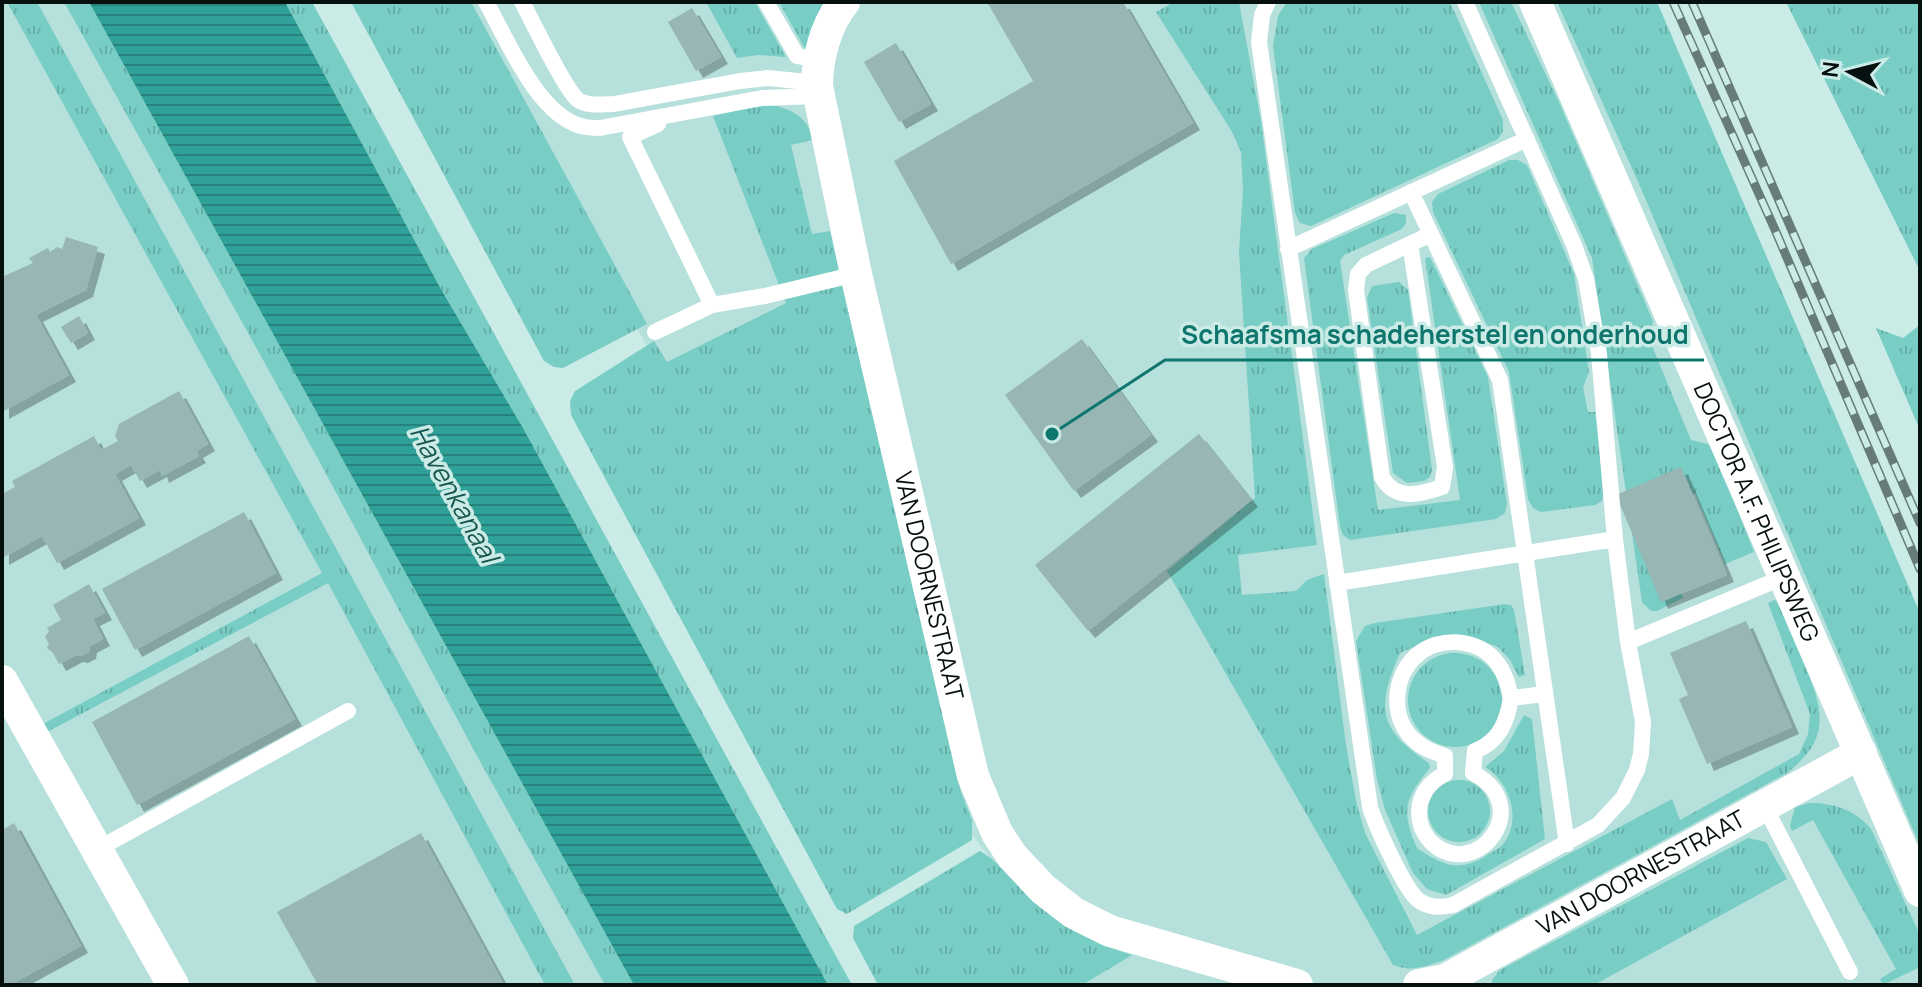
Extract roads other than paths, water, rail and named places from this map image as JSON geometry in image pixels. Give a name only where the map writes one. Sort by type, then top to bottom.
[{"type":"street","points":[[808,75],[844,2]]},
{"type":"street","name":"DOCTOR A.F. PHILIPSWEG","points":[[1535,2],[1920,891]]},
{"type":"street","name":"VAN DOORNESTRAAT","points":[[808,75],[973,776],[997,833],[1012,856],[1043,889],[1074,913],[1110,931],[1297,985]]},
{"type":"street","points":[[2,681],[173,985]]},
{"type":"street","name":"VAN DOORNESTRAAT","points":[[1419,985],[1458,980],[1861,753]]},
{"type":"lane","points":[[486,2],[535,90],[562,117],[581,126],[600,128],[762,98],[808,75]]},
{"type":"lane","points":[[522,2],[568,87],[577,100],[590,105],[638,101],[740,81],[808,75]]},
{"type":"lane","points":[[766,2],[808,75]]},
{"type":"lane","points":[[1268,2],[1262,15],[1259,42],[1370,807],[1387,849],[1414,897],[1437,908],[1453,905],[1598,825],[1623,798],[1637,770],[1643,738],[1615,539],[1599,354],[1586,279],[1574,245],[1465,2]]},
{"type":"lane","points":[[681,113],[630,137],[712,305]]},
{"type":"lane","points":[[1288,249],[1527,139]]},
{"type":"lane","points":[[1411,192],[1500,380],[1567,844]]},
{"type":"lane","points":[[1410,244],[1445,467],[1442,487],[1406,495],[1397,494],[1382,477],[1356,290],[1358,274],[1366,265],[1410,244],[1431,234]]},
{"type":"lane","points":[[655,332],[712,305],[856,274]]},
{"type":"lane","points":[[1337,583],[1615,539]]},
{"type":"lane","points":[[1628,642],[1784,577]]},
{"type":"lane","points":[[1449,642],[1467,643],[1484,650],[1497,662],[1507,679],[1511,698],[1507,718],[1498,735],[1475,751],[1445,756],[1426,749],[1411,737],[1401,722],[1397,705],[1398,687],[1405,670],[1416,656],[1431,646],[1449,642]]},
{"type":"lane","points":[[1511,698],[1545,694]]},
{"type":"lane","points":[[96,850],[348,711]]},
{"type":"lane","points":[[1473,773],[1475,751]]},
{"type":"lane","points":[[1445,756],[1445,774]]},
{"type":"lane","points":[[1461,771],[1473,773],[1494,788],[1502,816],[1490,842],[1478,850],[1464,854],[1450,853],[1437,847],[1421,825],[1421,799],[1436,778],[1445,774],[1461,771]]},
{"type":"lane","points":[[1764,805],[1850,972]]},
{"type":"water","name":"Havenkanaal","points":[[89,2],[285,2],[828,985],[634,985]]},
{"type":"railway","points":[[1673,2],[1776,232],[1920,569]]},
{"type":"railway","points":[[1692,2],[1920,523]]},
{"type":"place","name":"Schaafsma schadeherstel en onderhoud","points":[[1052,434]]}]
